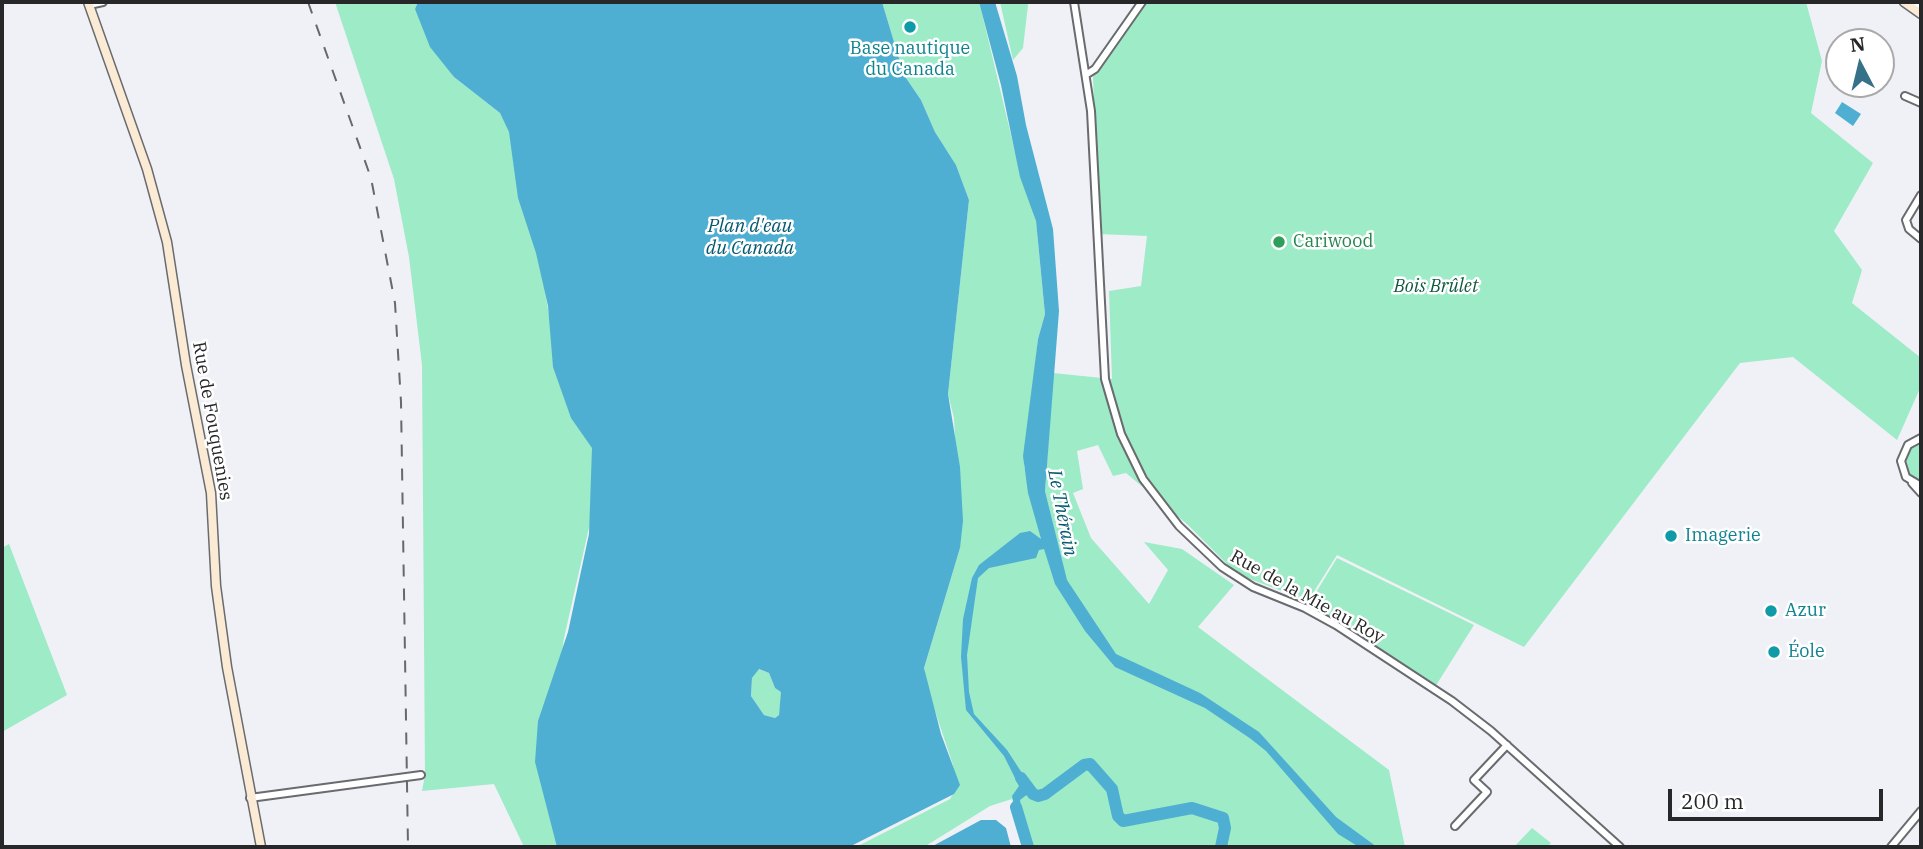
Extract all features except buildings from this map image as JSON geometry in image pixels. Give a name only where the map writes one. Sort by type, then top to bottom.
[{"type":"street","points":[[89,3],[103,2]]},
{"type":"street","name":"Rue de la Mie au Roy","points":[[1074,2],[1087,74],[1105,379],[1121,435],[1143,479],[1192,540],[1229,573],[1344,630],[1452,701],[1507,744],[1620,847]]},
{"type":"street","points":[[1087,74],[1095,69],[1142,2]]},
{"type":"street","points":[[1904,2],[1921,12]]},
{"type":"street","points":[[1913,2],[1921,12]]},
{"type":"street","name":"Rue de Fouquenies","points":[[89,3],[153,187],[167,242],[186,365],[209,480],[217,595],[250,798],[261,847]]},
{"type":"street","points":[[1085,60],[1104,55]]},
{"type":"street","points":[[1905,96],[1921,103]]},
{"type":"street","points":[[1921,195],[1906,220],[1909,229],[1921,239]]},
{"type":"street","points":[[1921,435],[1904,450],[1901,459],[1903,472],[1921,493]]},
{"type":"street","points":[[1909,479],[1921,485]]},
{"type":"street","points":[[1455,826],[1487,792],[1474,780],[1507,744]]},
{"type":"street","points":[[250,798],[421,775]]},
{"type":"street","points":[[1891,847],[1921,811]]},
{"type":"green space","points":[[335,2],[418,2],[415,9],[454,77],[500,113],[512,136],[538,251],[559,374],[593,449],[598,488],[564,638],[547,763],[563,847],[524,847],[494,784],[422,791],[425,775],[422,365],[409,257],[394,179]]},
{"type":"green space","name":"Bois Brûlet","points":[[882,2],[979,2],[1016,156],[1036,221],[1045,314],[1038,339],[1024,466],[1041,539],[1058,546],[1045,491],[1053,373],[1112,379],[1109,291],[1141,286],[1147,236],[1098,234],[1093,75],[1142,2],[1806,2],[1822,61],[1811,113],[1873,163],[1834,231],[1862,270],[1852,303],[1921,358],[1921,386],[1897,440],[1793,357],[1740,363],[1524,647],[1337,555],[1308,601],[1237,574],[1187,524],[1126,473],[1113,476],[1098,445],[1077,451],[1083,489],[1073,493],[1091,538],[1149,604],[1168,570],[1144,542],[1182,549],[1234,585],[1198,627],[1389,770],[1405,847],[1025,847],[1012,799],[990,806],[924,847],[856,847],[950,799],[956,789],[953,765],[927,687],[924,668],[960,548],[954,418],[948,394],[969,200],[956,165],[935,132],[921,100],[904,75]]},
{"type":"green space","points":[[1000,2],[1027,2],[1028,5],[1023,48],[1013,60]]},
{"type":"green space","points":[[1921,440],[1921,482],[1908,475],[1904,462],[1912,445]]},
{"type":"green space","points":[[9,544],[67,695],[2,732],[2,548]]},
{"type":"green space","points":[[1337,558],[1474,625],[1435,687],[1309,604]]},
{"type":"green space","points":[[758,669],[769,673],[775,688],[782,692],[779,715],[775,718],[764,715],[751,696],[752,678]]},
{"type":"green space","points":[[1532,828],[1551,843],[1547,847],[1514,847]]},
{"type":"water","name":"Plan d'eau du Canada","points":[[418,2],[882,2],[904,75],[921,100],[935,132],[956,165],[969,200],[948,394],[960,467],[963,521],[960,548],[924,668],[941,734],[960,785],[954,794],[849,847],[557,847],[535,762],[538,721],[568,632],[589,534],[592,448],[571,418],[553,367],[548,306],[536,253],[518,198],[509,132],[500,113],[454,77],[430,47],[415,9]],"holes":[[[759,669],[769,673],[775,688],[781,692],[779,715],[775,718],[764,715],[751,696],[752,678]]]},
{"type":"water","points":[[979,2],[995,2],[1017,76],[1026,125],[1053,229],[1059,311],[1045,491],[1067,580],[1116,654],[1200,693],[1259,732],[1336,817],[1377,847],[1359,847],[1338,834],[1266,751],[1251,739],[1205,708],[1115,667],[1085,631],[1055,584],[1044,549],[1039,550],[1036,558],[989,568],[978,578],[967,655],[969,692],[974,714],[1007,750],[1033,790],[1020,800],[1023,821],[1018,822],[1012,796],[1019,786],[1004,756],[966,710],[961,657],[963,619],[972,578],[979,565],[1020,533],[1030,531],[1041,539],[1028,493],[1023,456],[1038,339],[1045,314],[1036,221],[1020,177],[1001,85]]},
{"type":"water","points":[[1842,102],[1861,114],[1853,126],[1835,113]]},
{"type":"water","points":[[981,820],[996,820],[1006,828],[1011,847],[931,847]]},
{"type":"waterway","points":[[1021,778],[1033,794],[1038,796],[1045,794],[1084,765],[1090,764],[1112,789],[1118,816],[1123,821],[1192,808],[1223,818],[1225,828],[1221,847]]},
{"type":"waterway","points":[[1016,807],[1028,847]]},
{"type":"railway","points":[[308,2],[371,178],[395,303],[401,402],[408,847]]},
{"type":"place","name":"Base nautique du Canada","points":[[910,27]]},
{"type":"place","name":"Cariwood","points":[[1279,242]]},
{"type":"place","name":"Imagerie","points":[[1671,536]]},
{"type":"place","name":"Azur","points":[[1771,611]]},
{"type":"place","name":"Éole","points":[[1774,652]]},
{"type":"water label","name":"Le Thérain","points":[[1062,513]]}]
